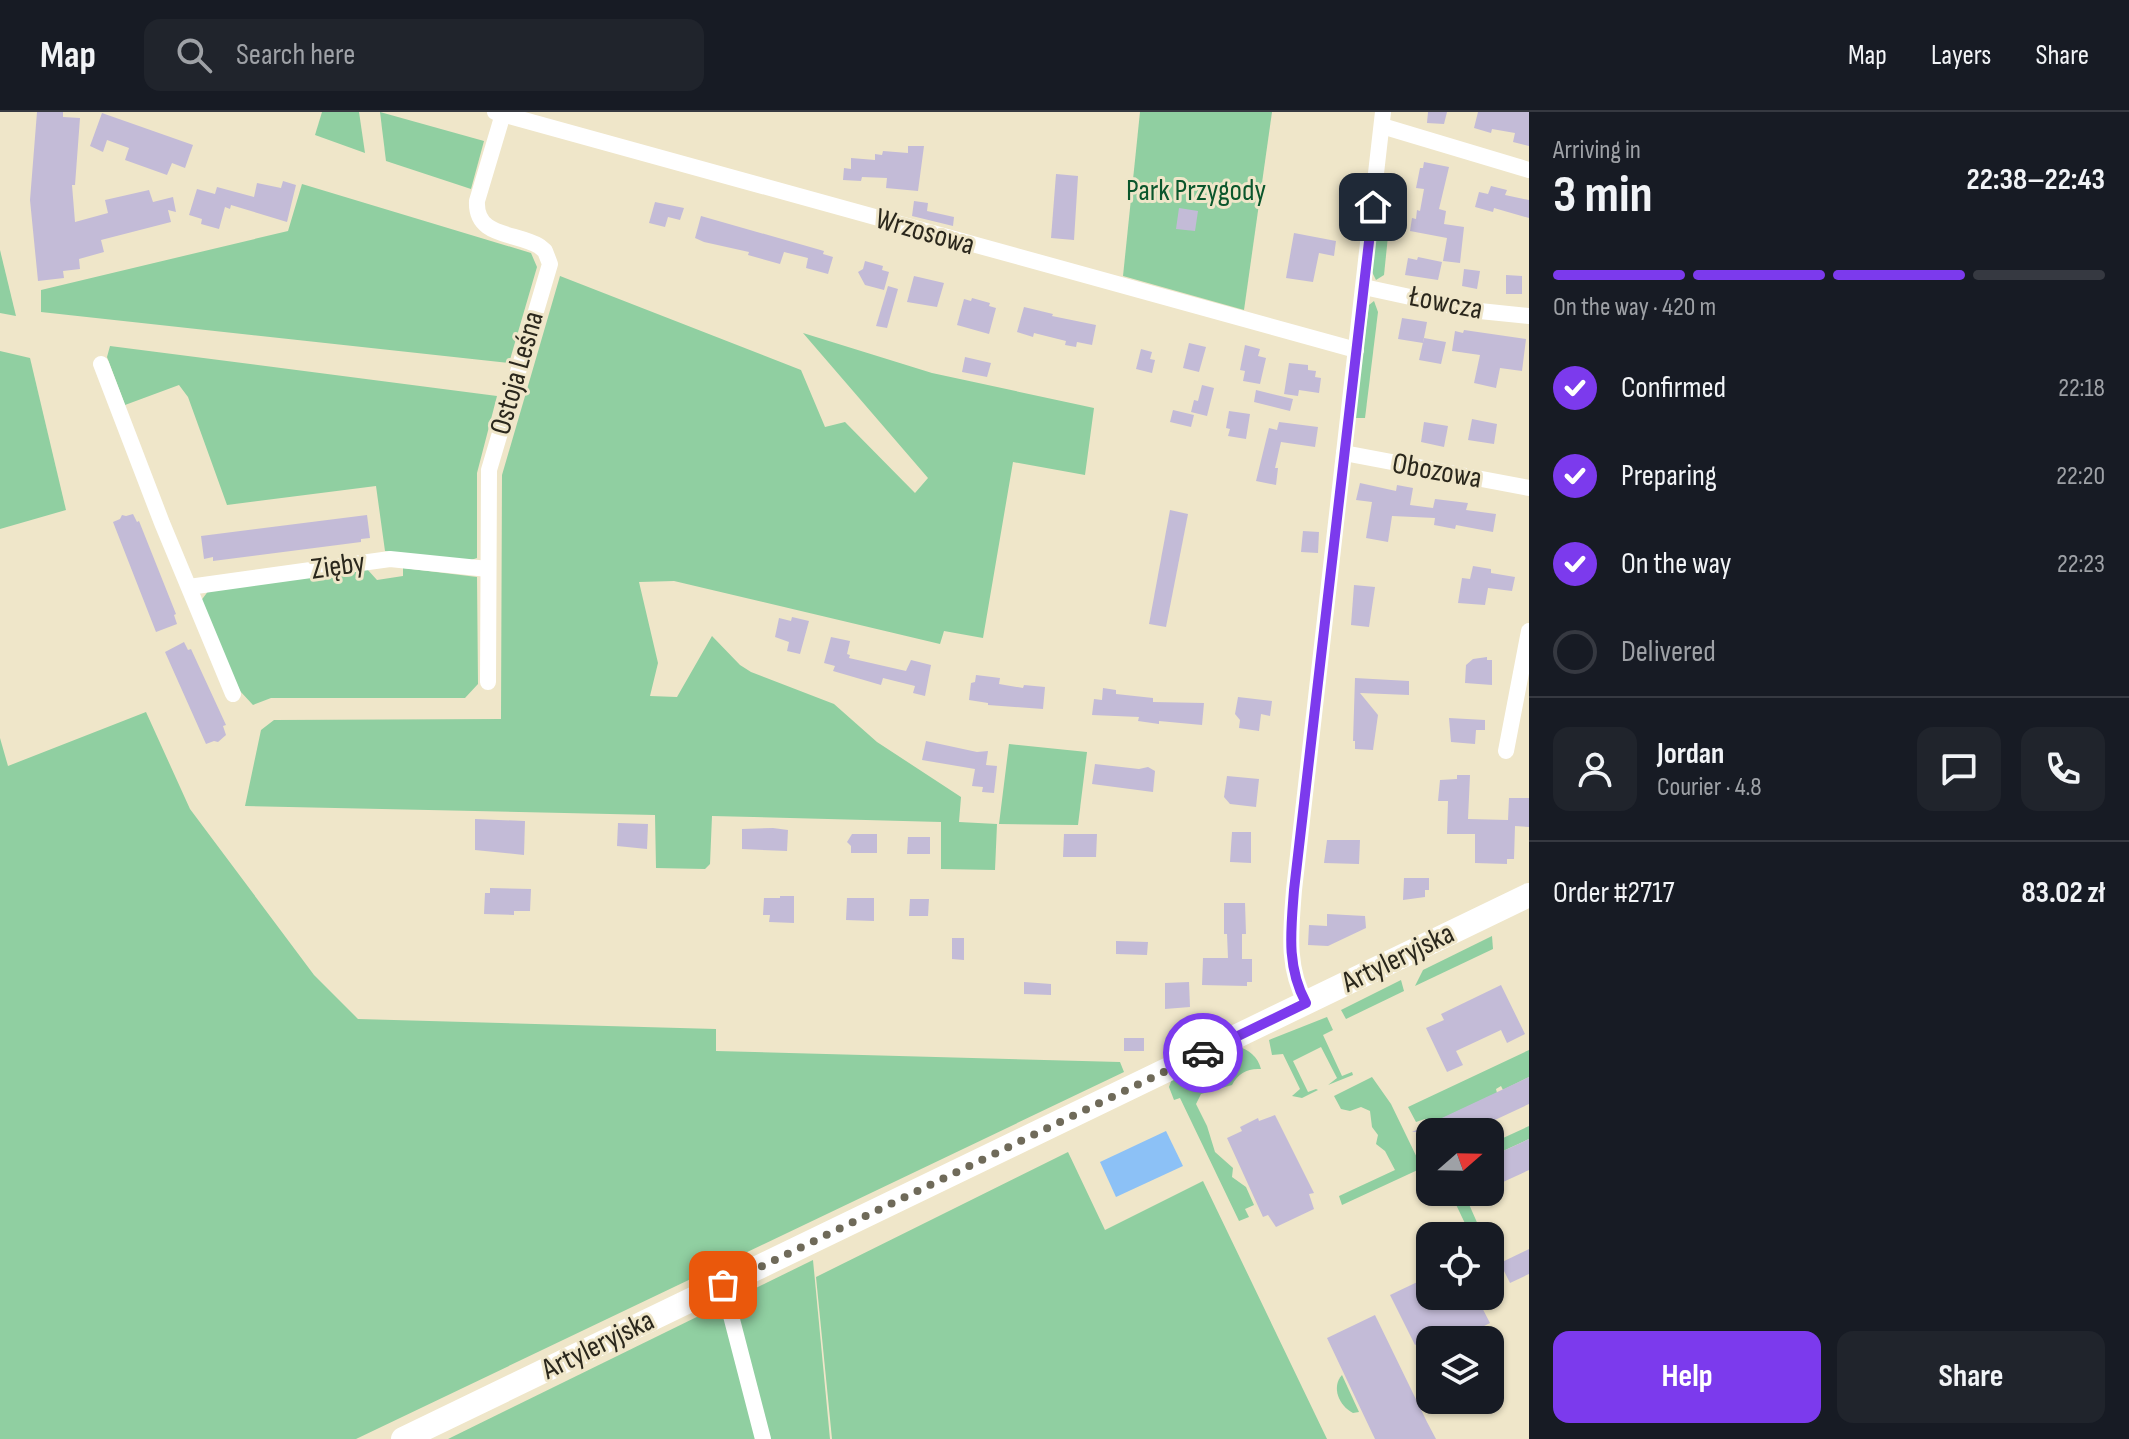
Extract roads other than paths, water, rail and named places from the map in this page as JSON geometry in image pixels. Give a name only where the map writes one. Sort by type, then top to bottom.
[{"type":"street","name":"Wrzosowa","points":[[499,113],[1356,350]]},
{"type":"street","name":"Ostoja Leśna","points":[[488,682],[489,470],[550,264],[545,251],[539,246],[485,227],[476,213],[499,113]]},
{"type":"street","points":[[1306,1003],[1295,983],[1290,951],[1294,890],[1382,119],[1529,170]]},
{"type":"street","name":"Łowcza","points":[[1364,287],[1470,310],[1529,316]]},
{"type":"street","points":[[101,364],[233,694]]},
{"type":"street","name":"Obozowa","points":[[1344,453],[1529,488]]},
{"type":"street","name":"Zięby","points":[[189,587],[390,559],[488,569]]},
{"type":"street","points":[[1506,751],[1529,631]]},
{"type":"street","name":"Artyleryjska","points":[[403,1439],[1529,895]]},
{"type":"street","points":[[723,1285],[763,1439]]},
{"type":"water","points":[[1166,1131],[1183,1166],[1116,1197],[1100,1162]]},
{"type":"park label","name":"Park Przygody","points":[[1196,191]]}]
